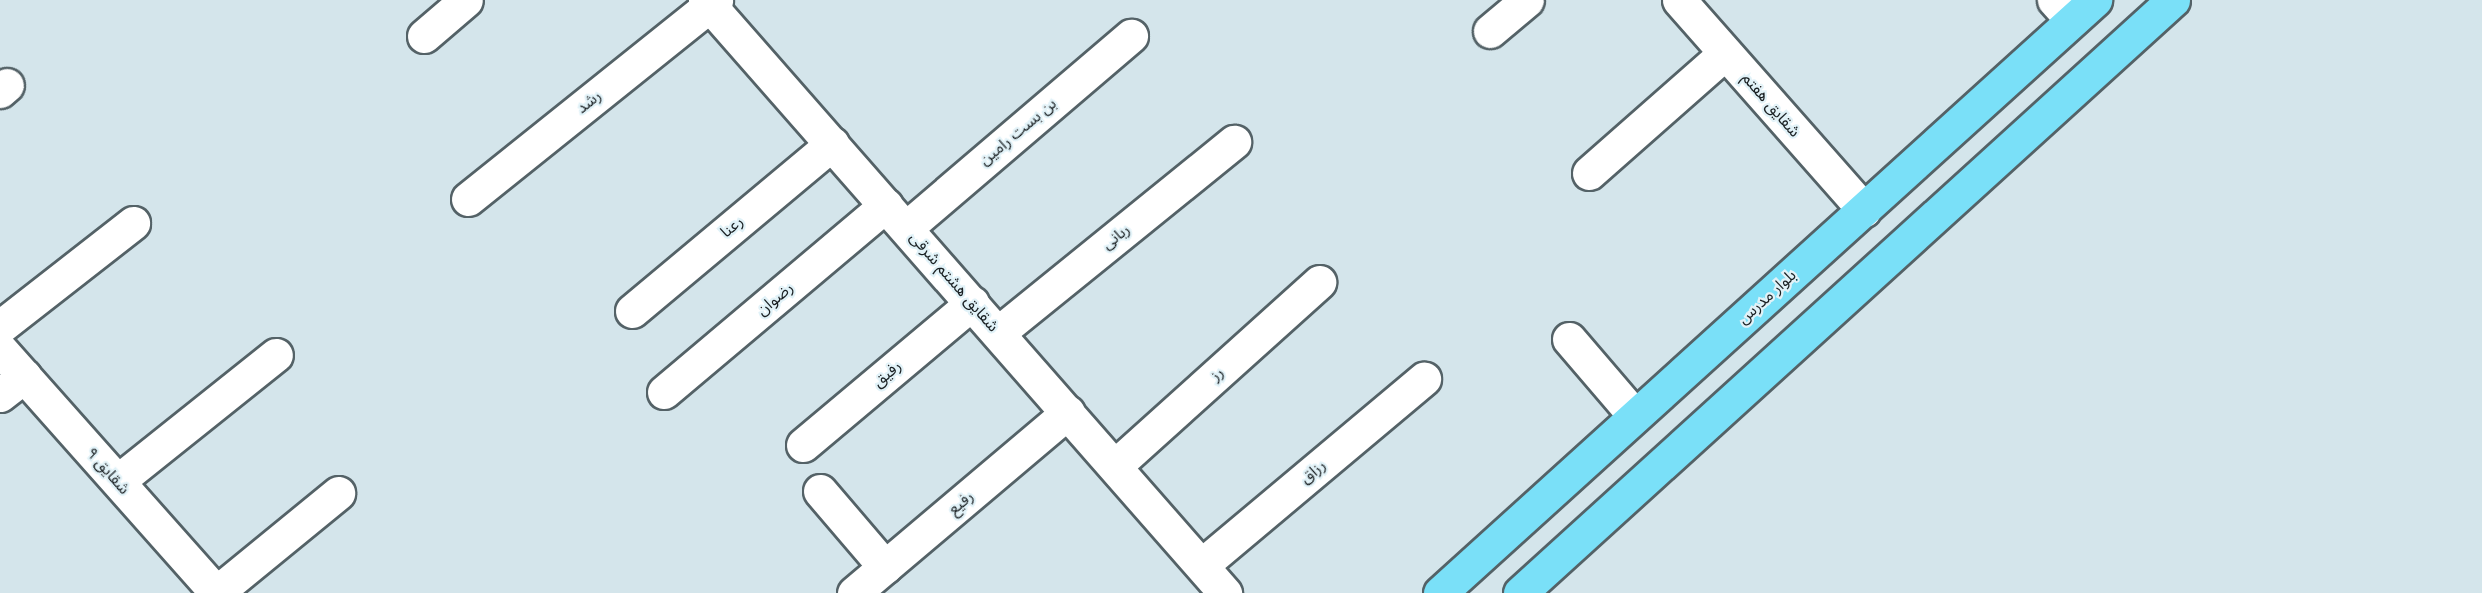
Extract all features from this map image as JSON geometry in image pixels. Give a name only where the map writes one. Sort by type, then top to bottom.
[{"type":"main road","points":[[1520,593],[2173,0]]},
{"type":"main road","name":"بلوار مدرس","points":[[1440,593],[1864,210],[2074,7]]},
{"type":"street","points":[[424,36],[466,0]]},
{"type":"street","points":[[1490,31],[1527,0]]},
{"type":"street","name":"شقایق هفتم","points":[[1679,0],[1864,210]]},
{"type":"street","name":"شقایق هشتم شرقی","points":[[710,2],[1225,593]]},
{"type":"street","name":"رشد","points":[[468,199],[710,2]]},
{"type":"street","name":"بن بست رامین","points":[[896,217],[1131,36]]},
{"type":"street","points":[[1589,173],[1725,53]]},
{"type":"street","name":"ربانی","points":[[998,333],[1234,142]]},
{"type":"street","name":"رعنا","points":[[632,311],[832,144]]},
{"type":"street","name":"رضوان","points":[[664,392],[896,217]]},
{"type":"street","points":[[0,327],[133,223]]},
{"type":"street","name":"رز","points":[[1115,466],[1319,282]]},
{"type":"street","name":"رفیق","points":[[803,446],[972,303]]},
{"type":"street","points":[[1569,339],[1635,416]]},
{"type":"street","name":"شقایق ۹","points":[[0,349],[12,386],[118,481],[216,593]]},
{"type":"street","points":[[118,481],[276,355]]},
{"type":"street","name":"رزاق","points":[[1202,565],[1424,379]]},
{"type":"street","name":"رفیع","points":[[854,593],[1068,412]]},
{"type":"street","points":[[820,491],[885,567]]},
{"type":"street","points":[[216,593],[338,493]]},
{"type":"street","name":"شقایق هشتم شرقی","points":[[1202,565],[1245,593]]}]
